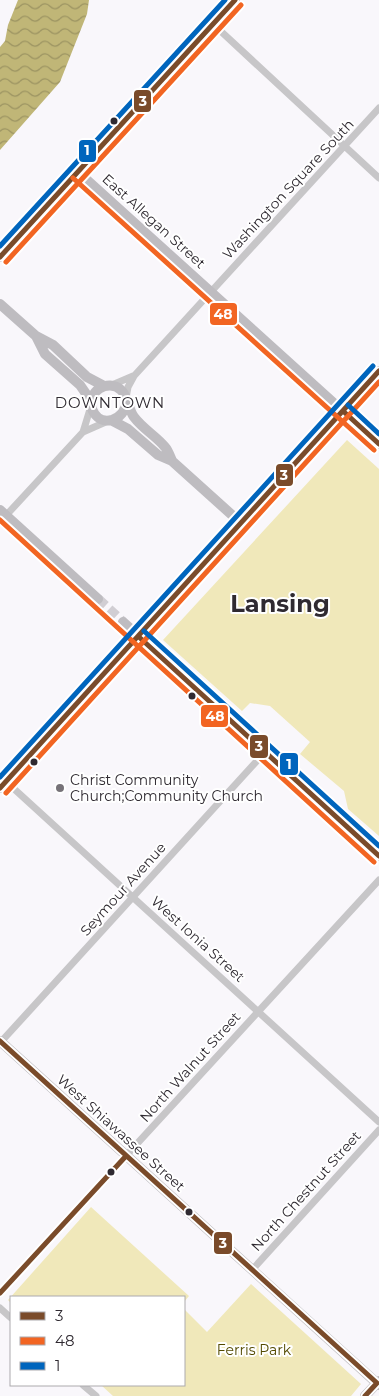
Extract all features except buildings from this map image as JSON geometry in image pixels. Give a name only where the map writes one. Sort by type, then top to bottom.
[{"type":"street","points":[[0,257],[235,0]]},
{"type":"street","points":[[213,24],[379,178]]},
{"type":"street","name":"Washington Square South","points":[[126,400],[128,387],[134,376],[379,108]]},
{"type":"street","name":"East Allegan Street","points":[[78,172],[211,290],[379,444]]},
{"type":"street","points":[[0,304],[36,336],[53,345],[88,377],[121,390],[129,410],[166,448],[172,460],[242,524]]},
{"type":"street","points":[[36,336],[45,354],[80,385],[98,417],[110,420],[128,429],[158,455],[172,460]]},
{"type":"street","points":[[2,781],[139,637],[379,371]]},
{"type":"street","name":"Washington Square South","points":[[108,386],[134,376]]},
{"type":"street","points":[[83,432],[96,391],[108,386]]},
{"type":"street","points":[[98,599],[2,516],[83,432],[120,417],[124,413],[126,400]]},
{"type":"street","points":[[123,622],[379,856]]},
{"type":"street","name":"Seymour Avenue","points":[[0,1042],[265,752]]},
{"type":"street","name":"West Ionia Street","points":[[2,781],[133,897],[379,1122]]},
{"type":"street","name":"North Walnut Street","points":[[0,1293],[379,880]]},
{"type":"street","name":"West Shiawassee Street","points":[[0,1042],[378,1383]]},
{"type":"street","name":"North Chestnut Street","points":[[252,1270],[379,1130]]},
{"type":"street","points":[[0,1308],[10,1317]]},
{"type":"street","points":[[365,1396],[378,1383]]},
{"type":"street","points":[[84,1386],[96,1396]]},
{"type":"green space","points":[[347,440],[379,469],[379,836],[348,809],[344,791],[300,754],[310,742],[270,706],[250,703],[242,711],[163,640]]},
{"type":"green space","points":[[91,1207],[189,1296],[185,1301],[185,1296],[12,1296]]},
{"type":"green space","name":"Ferris Park","points":[[251,1284],[361,1384],[351,1396],[113,1396],[102,1386],[185,1386],[185,1310],[207,1332]]},
{"type":"water","points":[[18,0],[89,0],[87,14],[60,82],[0,150],[0,47],[5,41],[8,25]]},
{"type":"tunnel","points":[[98,599],[123,622]]},
{"type":"transit line","name":"1","points":[[0,246],[225,0]]},
{"type":"transit line","name":"3","points":[[0,257],[235,0]]},
{"type":"transit line","name":"48","points":[[6,262],[241,5]]},
{"type":"transit line","name":"48","points":[[73,178],[374,450]]},
{"type":"transit line","name":"1","points":[[0,777],[373,366]]},
{"type":"transit line","name":"3","points":[[0,788],[379,371]]},
{"type":"transit line","name":"48","points":[[6,793],[379,382]]},
{"type":"transit line","name":"1","points":[[348,405],[379,434]]},
{"type":"transit line","name":"3","points":[[343,411],[379,444]]},
{"type":"transit line","name":"48","points":[[0,520],[374,862]]},
{"type":"transit line","name":"1","points":[[144,631],[379,846]]},
{"type":"transit line","name":"3","points":[[139,637],[379,856]]},
{"type":"transit line","name":"3","points":[[0,1041],[377,1383],[365,1396]]},
{"type":"transit line","name":"3","points":[[0,1293],[126,1156]]},
{"type":"place","name":"Christ Community Church;Community Church","points":[[60,788]]},
{"type":"district","name":"DOWNTOWN","points":[[110,403]]},
{"type":"district","name":"Lansing","points":[[280,604]]}]
